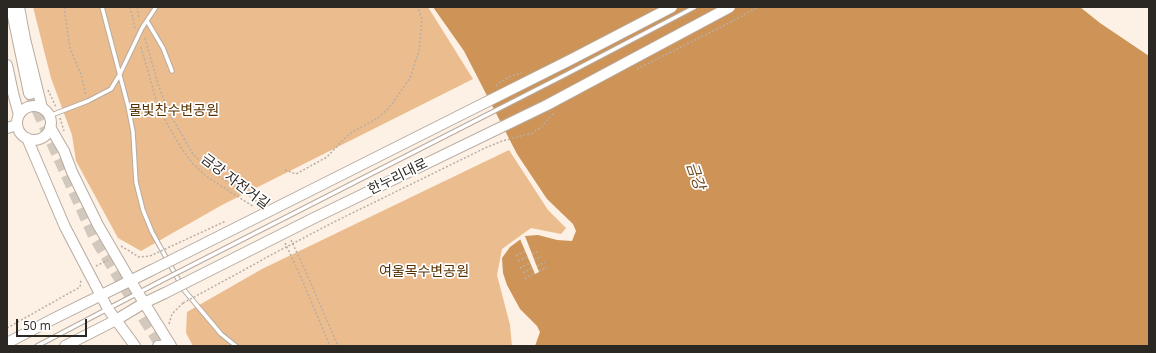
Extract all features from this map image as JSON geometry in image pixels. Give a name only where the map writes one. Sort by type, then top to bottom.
[{"type":"main road","points":[[7,16],[26,94],[12,7]]},
{"type":"street","points":[[7,65],[19,131],[27,138],[33,140],[39,139],[48,132],[51,121],[50,112],[25,39],[19,7]]},
{"type":"street","name":"한누리대로","points":[[7,343],[672,7]]},
{"type":"street","name":"한누리대로","points":[[65,346],[116,320],[144,303],[314,218],[547,105],[730,7]]},
{"type":"street","points":[[7,128],[18,120],[22,111],[32,106],[50,112]]},
{"type":"street","points":[[50,127],[64,151],[72,172],[98,225],[169,346]]},
{"type":"street","points":[[27,138],[66,227],[100,295],[108,309],[135,346]]},
{"type":"street","points":[[158,346],[169,346]]},
{"type":"lane","points":[[102,7],[128,106],[133,132],[136,182],[143,210],[152,232],[184,290],[220,334],[236,346]]},
{"type":"lane","points":[[50,112],[88,101],[111,89],[120,74],[142,28],[156,7]]},
{"type":"lane","points":[[37,346],[138,292],[565,75],[695,7]]},
{"type":"lane","points":[[147,21],[163,48],[172,72]]},
{"type":"path","points":[[64,7],[70,49],[81,74],[88,101]]},
{"type":"path","name":"금강 자전거길","points":[[130,7],[155,96],[166,122],[180,146],[193,164],[206,176],[254,207]]},
{"type":"path","points":[[136,7],[159,87],[168,111],[193,154],[206,168],[241,189],[264,207]]},
{"type":"path","points":[[285,170],[296,174],[327,157],[354,131],[378,118],[389,108],[410,78],[418,51],[422,20],[418,7]]},
{"type":"path","points":[[632,71],[758,7]]},
{"type":"path","points":[[48,89],[50,112],[64,132]]},
{"type":"path","points":[[169,324],[172,314],[183,303],[342,218],[477,152],[502,141],[532,133],[541,127],[557,110]]},
{"type":"path","points":[[289,237],[338,346]]},
{"type":"path","points":[[284,243],[300,275],[330,346]]},
{"type":"path","points":[[117,244],[140,257],[150,256]]},
{"type":"path","points":[[7,328],[80,287],[81,274],[128,249]]},
{"type":"path","points":[[516,256],[525,251]]},
{"type":"path","points":[[532,254],[539,251]]},
{"type":"path","points":[[518,261],[528,256]]},
{"type":"path","points":[[534,260],[542,256]]},
{"type":"path","points":[[537,266],[545,262]]},
{"type":"path","points":[[520,268],[530,263]]},
{"type":"path","points":[[539,271],[547,267]]},
{"type":"path","points":[[523,273],[532,268]]},
{"type":"path","points":[[525,279],[535,273]]},
{"type":"green space","name":"물빛찬수변공원","points":[[33,7],[428,7],[473,79],[222,205],[141,251],[118,238],[76,161],[72,135],[51,78]]},
{"type":"green space","name":"여울목수변공원","points":[[509,150],[548,210],[566,228],[561,234],[531,228],[502,249],[497,275],[510,325],[512,346],[193,346],[186,333],[187,312],[262,269]]},
{"type":"water","name":"금강","points":[[433,7],[1080,7],[1100,23],[1149,56],[1149,346],[535,346],[540,332],[537,326],[520,309],[507,285],[503,273],[502,258],[510,247],[525,236],[538,235],[557,240],[572,241],[576,231],[573,224],[547,199],[517,154],[464,51]]},
{"type":"pier","points":[[525,236],[539,272],[535,274],[520,239]]},
{"type":"tunnel","points":[[30,93],[94,236],[162,346]]}]
